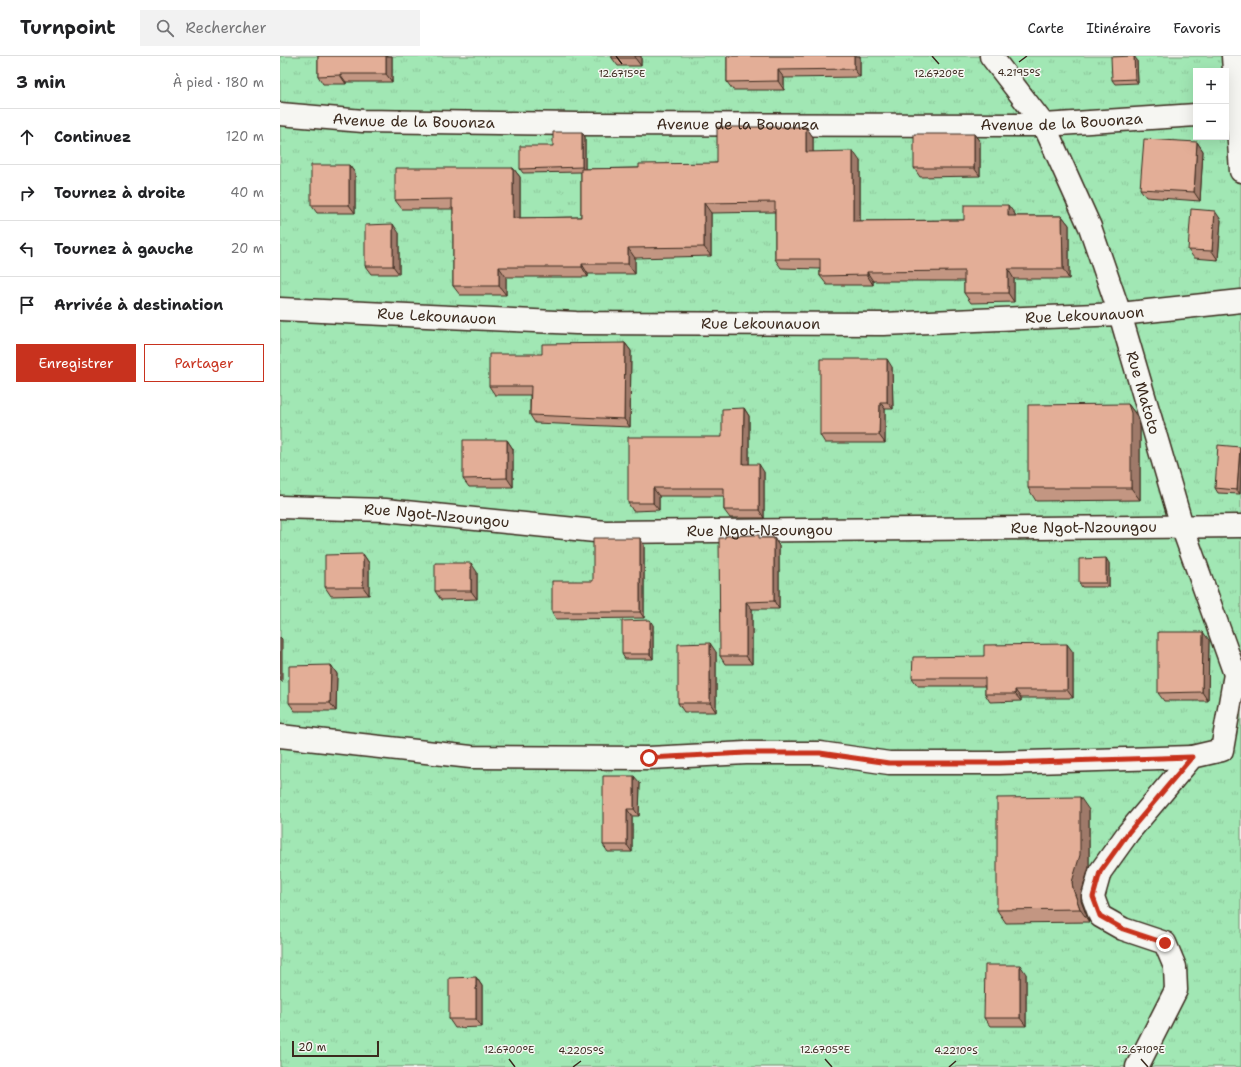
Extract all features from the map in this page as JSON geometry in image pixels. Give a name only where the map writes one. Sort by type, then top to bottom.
[{"type":"street","name":"Rue Matoto","points":[[991,56],[1044,125],[1090,227],[1120,314],[1182,526],[1235,674],[1222,750],[1192,757]]},
{"type":"street","points":[[1233,56],[1235,113],[1241,171]]},
{"type":"street","name":"Avenue de la Bouonza","points":[[280,114],[363,121],[553,124],[1044,125],[1193,115]]},
{"type":"street","name":"Rue Lekounauon","points":[[280,309],[600,323],[883,324],[1120,314],[1241,301]]},
{"type":"street","name":"Rue Ngot-Nzoungou","points":[[280,507],[385,510],[605,532],[1241,526]]},
{"type":"street","points":[[280,736],[471,757],[649,758],[746,753],[820,753],[889,763],[999,763],[1192,757]]},
{"type":"street","points":[[1136,1067],[1176,990],[1175,967],[1165,943],[1123,929],[1100,916],[1093,897],[1100,872],[1128,833],[1192,757]]},
{"type":"green space","points":[[280,56],[1241,56],[1241,1067],[280,1067]]},
{"type":"building","points":[[318,56],[386,56],[386,74],[340,74],[318,76]]},
{"type":"building","points":[[612,56],[635,56],[635,58],[612,58]]},
{"type":"building","points":[[727,56],[854,56],[854,69],[778,70],[778,81],[727,82]]},
{"type":"building","points":[[1134,56],[1135,79],[1112,80],[1111,57]]},
{"type":"building","points":[[717,127],[806,127],[806,152],[853,151],[853,221],[964,220],[964,205],[1008,205],[1008,216],[1062,216],[1063,269],[1008,269],[1008,293],[964,293],[964,271],[867,272],[867,275],[820,276],[820,259],[775,259],[775,202],[704,203],[704,247],[628,248],[628,264],[582,264],[582,267],[499,267],[499,286],[453,286],[452,199],[395,200],[395,168],[513,168],[513,218],[581,217],[581,169],[639,168],[639,164],[717,163]]},
{"type":"building","points":[[553,132],[582,132],[582,167],[520,169],[520,146],[553,146]]},
{"type":"building","points":[[914,134],[974,134],[974,168],[914,168]]},
{"type":"building","points":[[1144,139],[1197,142],[1194,192],[1140,189]]},
{"type":"building","points":[[311,165],[349,165],[349,205],[311,205]]},
{"type":"building","points":[[1191,209],[1215,211],[1212,251],[1188,250]]},
{"type":"building","points":[[393,224],[393,266],[365,266],[365,225]]},
{"type":"building","points":[[625,343],[624,419],[530,415],[531,386],[489,386],[489,354],[542,354],[542,344]]},
{"type":"building","points":[[820,359],[887,359],[887,402],[880,402],[879,435],[820,435]]},
{"type":"building","points":[[1128,404],[1131,413],[1131,488],[1028,488],[1028,405]]},
{"type":"building","points":[[744,408],[743,464],[759,464],[759,510],[724,510],[724,488],[653,488],[653,503],[628,503],[628,437],[722,437],[722,409]]},
{"type":"building","points":[[463,440],[507,440],[507,478],[463,479]]},
{"type":"building","points":[[1218,445],[1240,447],[1237,490],[1215,488]]},
{"type":"building","points":[[759,535],[759,538],[774,538],[774,601],[746,602],[746,656],[720,656],[719,538],[725,538],[725,536]]},
{"type":"building","points":[[593,538],[640,538],[640,612],[552,612],[552,581],[593,581]]},
{"type":"building","points":[[363,554],[363,587],[325,587],[325,555]]},
{"type":"building","points":[[1106,558],[1106,583],[1079,583],[1079,559]]},
{"type":"building","points":[[435,563],[471,563],[471,591],[435,591]]},
{"type":"building","points":[[650,620],[650,654],[622,654],[622,621]]},
{"type":"building","points":[[1158,632],[1203,632],[1202,692],[1158,693]]},
{"type":"building","points":[[710,643],[710,703],[678,703],[678,644]]},
{"type":"building","points":[[1067,644],[1067,690],[1015,690],[1015,694],[985,694],[985,678],[912,678],[913,657],[984,656],[984,645]]},
{"type":"building","points":[[331,665],[330,703],[289,703],[289,666]]},
{"type":"building","points":[[603,776],[634,776],[634,809],[627,809],[627,845],[603,845]]},
{"type":"building","points":[[1080,797],[1080,855],[1072,882],[1080,909],[997,910],[997,798]]},
{"type":"building","points":[[985,965],[1020,965],[1020,1018],[984,1018]]},
{"type":"building","points":[[476,977],[476,1019],[449,1019],[449,978]]},
{"type":"route","points":[[649,758],[746,753],[820,753],[889,763],[999,763],[1192,757],[1128,833],[1100,872],[1093,897],[1100,916],[1123,929],[1165,943]]}]
